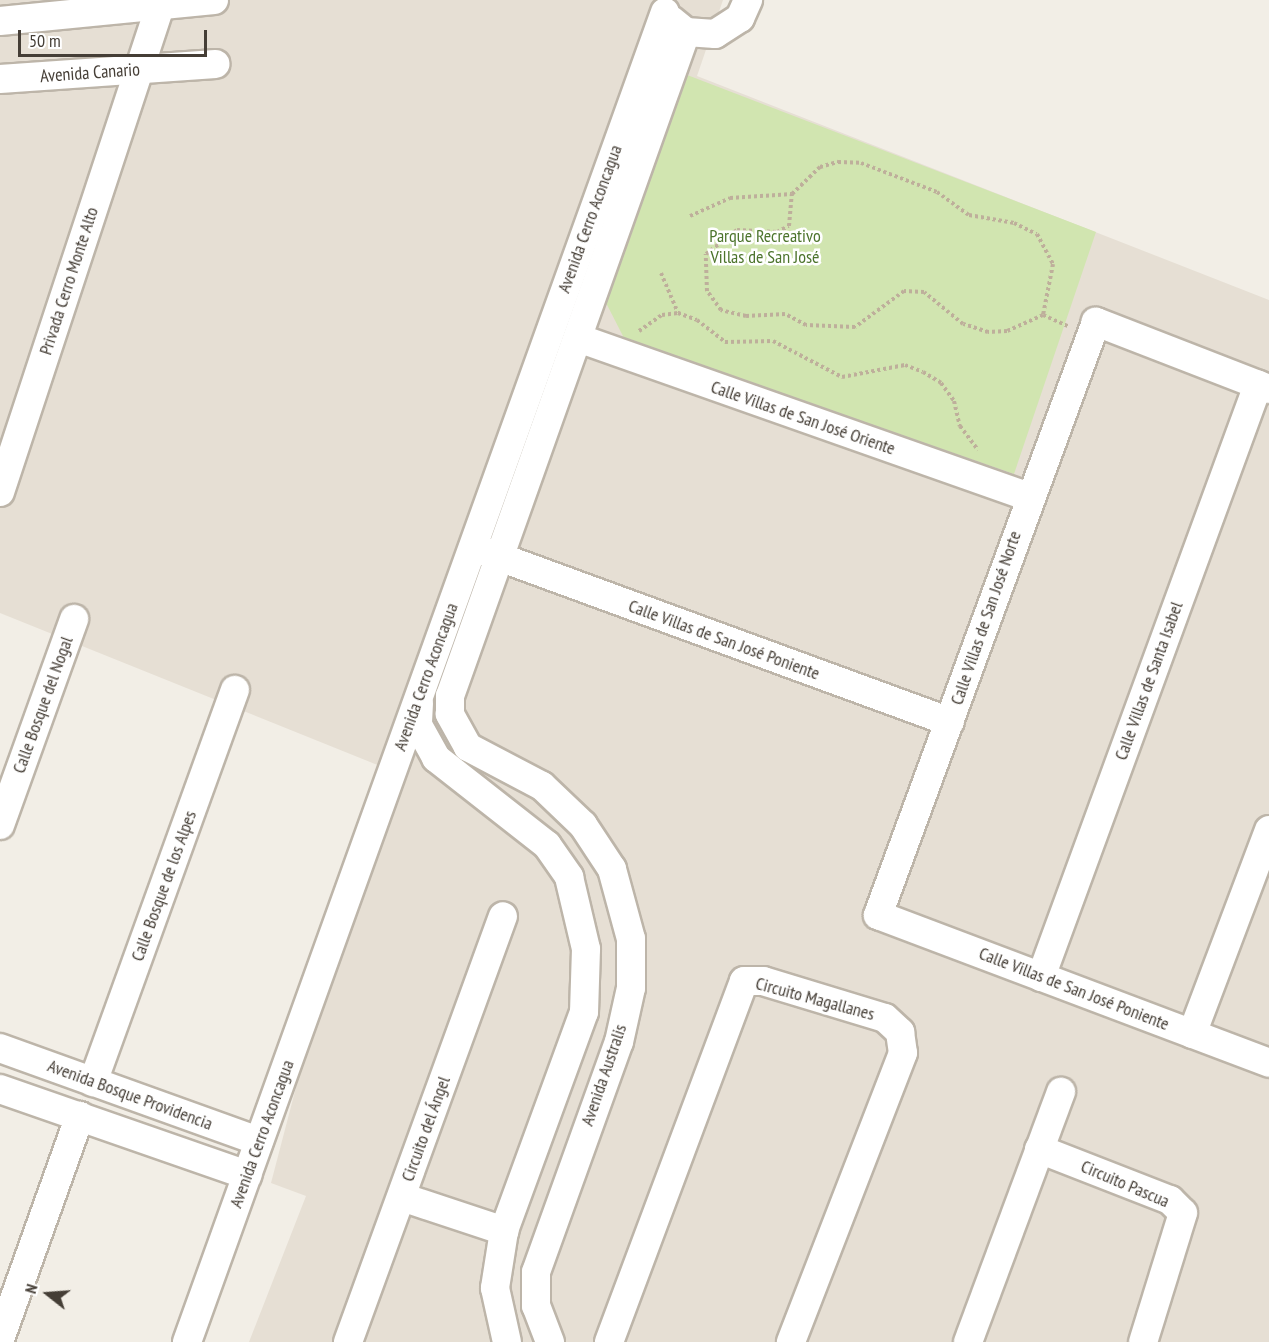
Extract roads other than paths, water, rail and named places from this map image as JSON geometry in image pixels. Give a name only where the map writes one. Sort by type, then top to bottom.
[{"type":"street","points":[[0,21],[161,3],[214,0]]},
{"type":"street","points":[[663,6],[686,32],[700,35],[729,28],[747,0]]},
{"type":"street","name":"Privada Cerro Monte Alto","points":[[0,492],[161,3]]},
{"type":"street","name":"Avenida Cerro Aconcagua","points":[[187,1342],[506,455],[582,284],[650,92],[663,6]]},
{"type":"street","name":"Avenida Cerro Aconcagua","points":[[650,92],[686,32]]},
{"type":"street","name":"Avenida Canario","points":[[0,80],[215,64]]},
{"type":"street","name":"Avenida Cerro Aconcagua","points":[[456,731],[450,696],[578,338],[582,284]]},
{"type":"street","name":"Calle Villas de San José Norte","points":[[878,915],[950,722],[1029,497],[1096,322],[1264,387]]},
{"type":"street","name":"Calle Villas de San José Oriente","points":[[578,338],[1029,497]]},
{"type":"street","name":"Calle Villas de Santa Isabel","points":[[1041,976],[1264,387]]},
{"type":"street","points":[[506,455],[532,466]]},
{"type":"street","name":"Calle Villas de San José Poniente","points":[[473,546],[499,558],[950,722]]},
{"type":"street","name":"Calle Bosque del Nogal","points":[[0,825],[74,619]]},
{"type":"street","name":"Calle Bosque de los Alpes","points":[[93,1082],[235,690]]},
{"type":"street","points":[[422,690],[418,725],[429,749],[547,845],[569,877],[579,909],[586,949],[584,1012],[504,1231],[496,1299],[507,1342]]},
{"type":"street","points":[[392,773],[456,731]]},
{"type":"street","name":"Avenida Australis","points":[[456,731],[468,747],[542,786],[583,825],[621,892],[631,939],[631,988],[619,1042],[536,1272],[536,1306],[550,1342]]},
{"type":"street","points":[[1192,1034],[1269,830]]},
{"type":"street","points":[[579,909],[621,892]]},
{"type":"street","name":"Calle Villas de San José Poniente","points":[[878,915],[1269,1063]]},
{"type":"street","name":"Circuito del Ángel","points":[[348,1342],[502,916]]},
{"type":"street","name":"Circuito Magallanes","points":[[609,1342],[744,981],[763,981],[885,1018],[900,1032],[903,1053],[791,1342]]},
{"type":"street","name":"Avenida Bosque Providencia","points":[[0,1048],[259,1141]]},
{"type":"street","name":"Avenida Bosque Providencia","points":[[0,1089],[247,1175]]},
{"type":"street","points":[[968,1342],[1061,1092]]},
{"type":"street","points":[[0,1339],[80,1116]]},
{"type":"street","name":"Circuito Pascua","points":[[1039,1149],[1170,1200],[1183,1213],[1143,1342]]},
{"type":"street","points":[[402,1197],[504,1231]]},
{"type":"street","points":[[496,1299],[520,1309],[536,1306]]},
{"type":"park label","name":"Parque Recreativo Villas de San José","points":[[765,247]]}]
